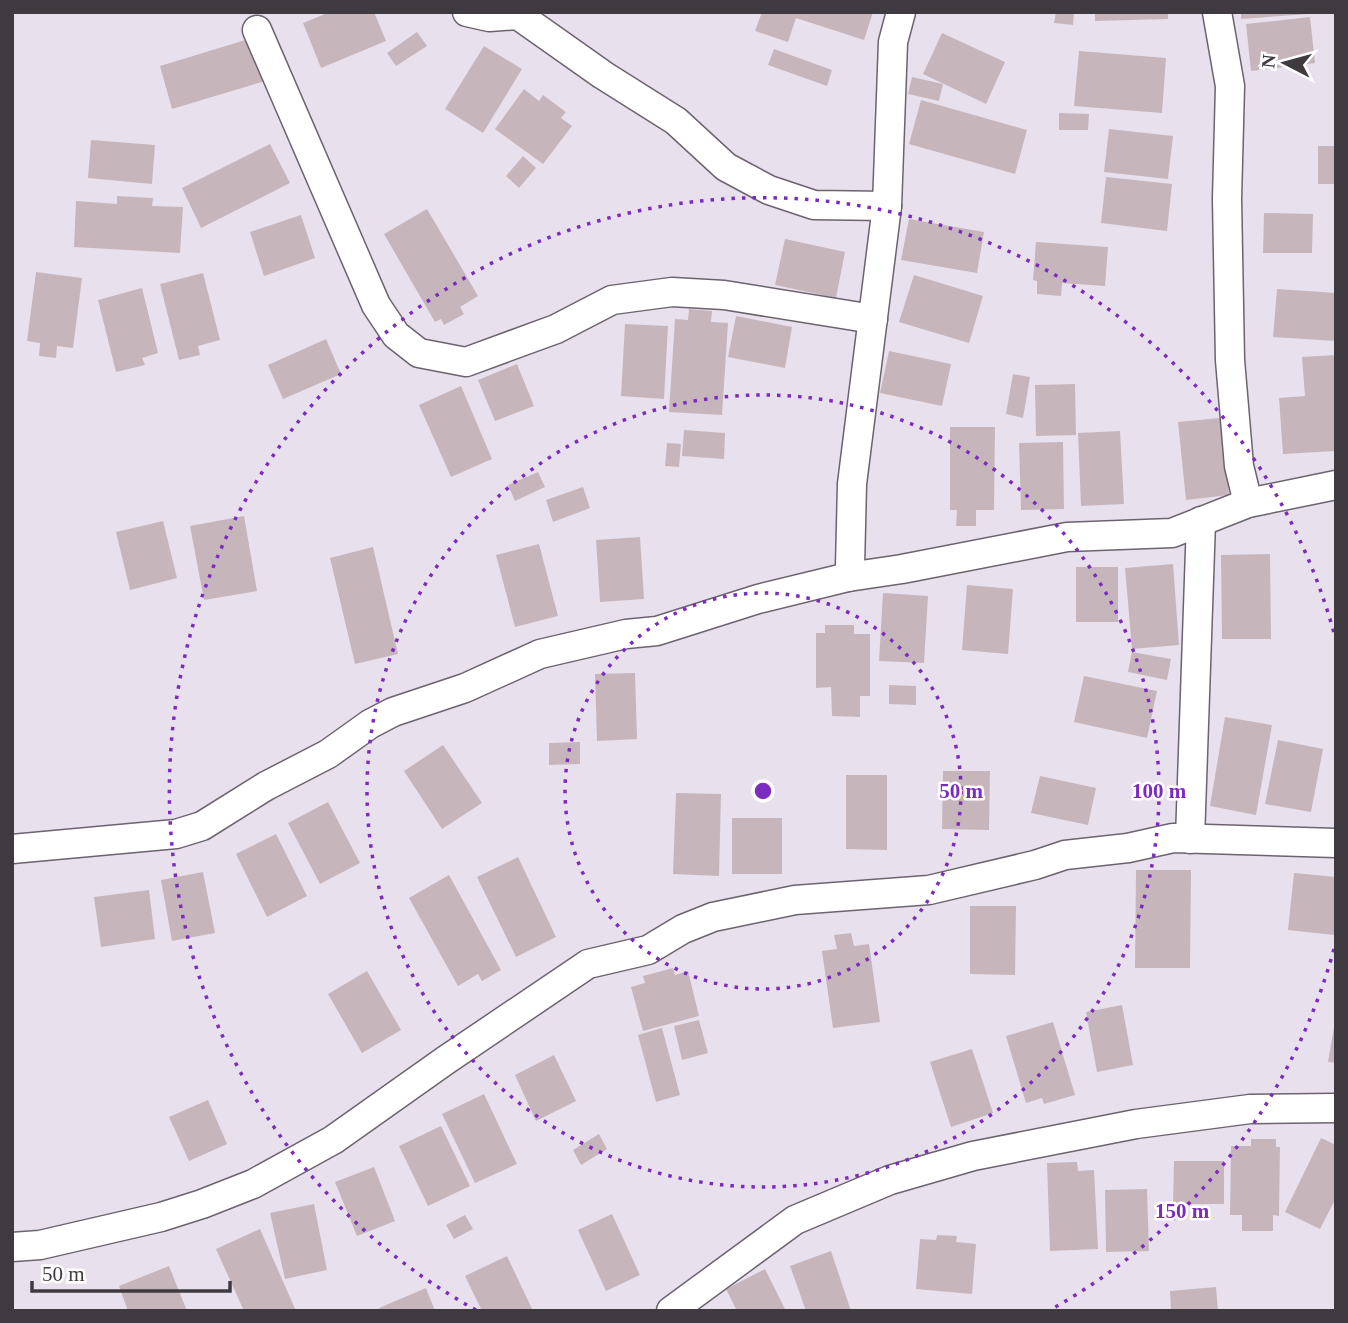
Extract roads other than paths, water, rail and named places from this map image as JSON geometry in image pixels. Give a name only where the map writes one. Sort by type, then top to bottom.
[{"type":"street","points":[[467,12],[489,17],[518,15],[603,75],[676,121],[726,167],[769,190],[814,205],[887,206]]},
{"type":"street","points":[[848,577],[852,484],[887,206],[893,42],[901,12]]},
{"type":"street","points":[[1217,12],[1230,86],[1227,199],[1230,360],[1239,466],[1248,503]]},
{"type":"street","points":[[257,30],[376,305],[396,335],[419,353],[466,362],[556,329],[612,300],[672,292],[758,300],[873,320]]},
{"type":"street","points":[[12,849],[176,834],[202,826],[266,786],[328,754],[370,724],[393,712],[466,688],[540,654],[626,634],[657,631],[758,599],[848,577],[938,563],[1067,537],[1172,533],[1248,503],[1336,485]]},
{"type":"street","points":[[1190,839],[1201,521]]},
{"type":"street","points":[[12,1247],[40,1245],[161,1217],[202,1205],[253,1184],[333,1140],[588,964],[648,950],[683,929],[713,917],[795,900],[929,890],[1035,865],[1065,855],[1128,848],[1173,838],[1336,843]]},
{"type":"street","points":[[671,1311],[795,1220],[890,1180],[973,1156],[1136,1124],[1250,1109],[1336,1108]]},
{"type":"street","points":[[12,1265],[40,1245]]}]
